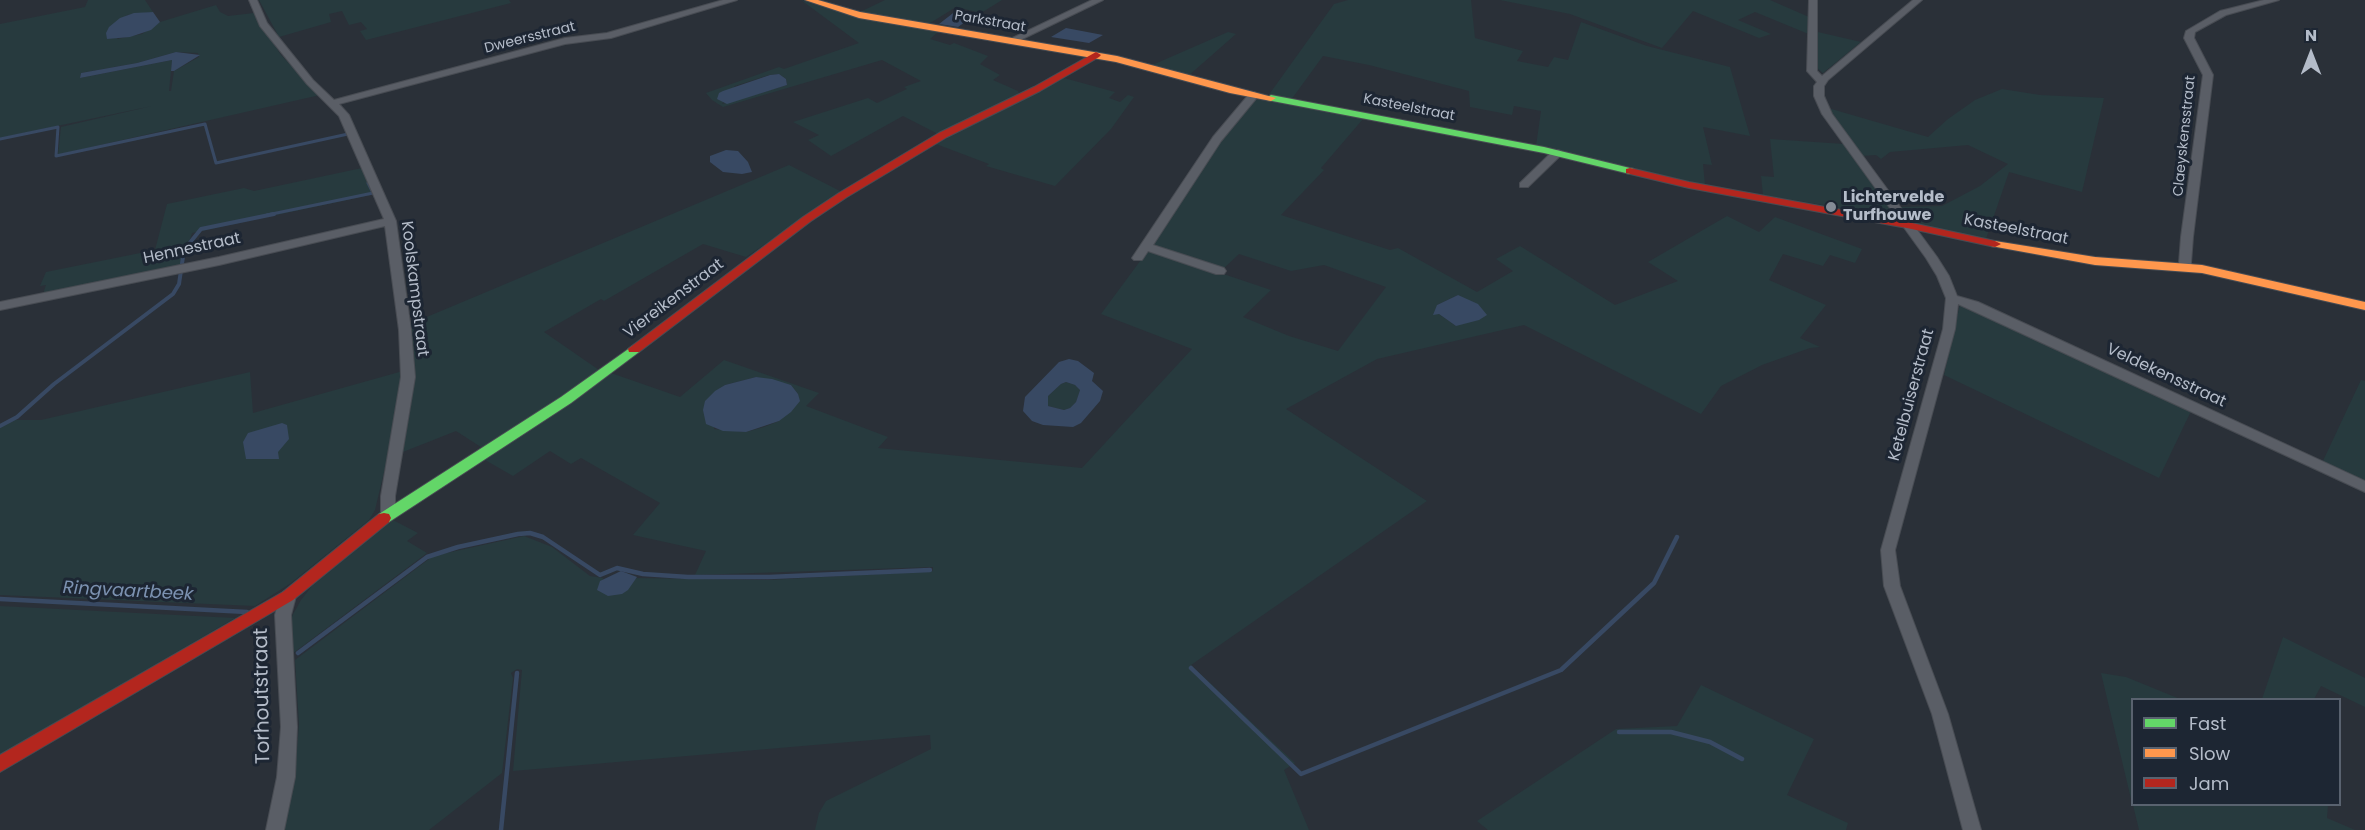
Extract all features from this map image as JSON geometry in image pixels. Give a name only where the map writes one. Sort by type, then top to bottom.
[{"type":"street","name":"Koolskampstraat","points":[[253,0],[263,24],[310,82],[344,116],[390,221],[405,330],[408,377],[388,496],[388,515]]},
{"type":"street","name":"Dweersstraat","points":[[333,103],[565,41],[608,36],[733,0]]},
{"type":"street","name":"Parkstraat","points":[[809,0],[859,15],[1096,55]]},
{"type":"street","points":[[1009,42],[1099,0]]},
{"type":"street","points":[[1814,0],[1812,71],[1823,81]]},
{"type":"street","points":[[1918,0],[1823,81],[1819,86],[1819,96],[1827,114],[1943,276],[1952,298]]},
{"type":"street","name":"Claeyskensstraat","points":[[2187,266],[2184,263],[2208,75],[2189,38],[2191,31],[2223,13],[2275,0]]},
{"type":"street","name":"Kasteelstraat","points":[[1096,55],[1254,95],[1557,153],[1689,185],[1907,225],[2052,255],[2095,261],[2187,266],[2365,306]]},
{"type":"street","name":"Viereikenstraat","points":[[0,764],[288,596],[388,515],[566,400],[807,219],[843,195],[943,135],[1037,89],[1096,55]]},
{"type":"street","points":[[1138,258],[1148,247],[1199,165],[1254,95]]},
{"type":"street","points":[[1524,185],[1557,153]]},
{"type":"street","name":"Hennestraat","points":[[0,306],[219,261],[390,221]]},
{"type":"street","points":[[1148,247],[1220,271]]},
{"type":"street","name":"Veldekensstraat","points":[[1952,298],[1974,305],[2365,488]]},
{"type":"street","name":"Ketelbuiserstraat","points":[[1952,298],[1948,329],[1888,550],[1892,586],[1940,714],[1972,830]]},
{"type":"street","name":"Torhoutstraat","points":[[275,830],[286,777],[289,727],[283,615],[288,596]]},
{"type":"green space","points":[[88,0],[145,0],[153,12],[127,15],[117,39],[142,34],[160,22],[216,5],[220,12],[228,16],[254,13],[281,55],[320,95],[61,154],[58,154],[61,127],[152,106],[0,138],[0,24],[85,7]],"holes":[[[176,52],[198,53],[199,57],[174,71],[171,91],[169,91],[172,60],[80,78],[81,73],[137,63]]]},
{"type":"green space","points":[[259,0],[509,0],[511,3],[366,40],[360,31],[367,29],[361,22],[349,25],[342,11],[329,14],[331,22],[279,37]]},
{"type":"green space","points":[[801,0],[832,10],[938,32],[930,39],[950,45],[954,43],[988,56],[980,64],[1000,75],[993,80],[1018,91],[1019,94],[938,134],[903,116],[831,156],[808,140],[819,135],[793,122],[868,98],[877,103],[907,89],[904,87],[921,81],[882,60],[723,107],[706,93],[779,67],[784,69],[859,43]],"holes":[[[779,74],[786,79],[787,85],[722,104],[735,86],[769,75]]]},
{"type":"green space","points":[[885,0],[1002,0],[981,13],[956,7],[927,25],[860,12]]},
{"type":"green space","points":[[1348,0],[1471,0],[1475,38],[1523,51],[1517,61],[1548,67],[1554,57],[1568,60],[1581,22],[1647,46],[1730,67],[1750,136],[1703,127],[1712,165],[1703,164],[1705,185],[1536,146],[1541,111],[1514,106],[1512,115],[1470,107],[1469,91],[1369,65],[1323,56],[1291,100],[1268,96],[1334,4]]},
{"type":"green space","points":[[1500,0],[1770,0],[1809,17],[1811,35],[1755,12],[1738,20],[1771,34],[1759,38],[1693,11],[1662,48],[1570,14]]},
{"type":"green space","points":[[1228,32],[1236,34],[1187,77],[1150,66]]},
{"type":"green space","points":[[1818,32],[1861,42],[1823,73],[1817,68]]},
{"type":"green space","points":[[1064,78],[1115,92],[1109,98],[1120,102],[1128,95],[1134,97],[1111,129],[1055,186],[986,166],[989,164],[936,144]]},
{"type":"green space","points":[[2002,89],[2040,95],[2104,98],[2082,192],[2009,172],[1986,239],[1910,223],[1899,207],[1942,206],[1980,186],[2008,164],[1968,145],[1890,152],[1881,159],[1876,155],[1861,156],[1828,108],[1928,137],[1975,100]]},
{"type":"green space","points":[[1255,100],[1363,119],[1321,168],[1324,170],[1281,215],[1390,250],[1398,248],[1477,292],[1513,271],[1496,259],[1520,246],[1615,305],[1678,281],[1648,262],[1727,216],[1759,232],[1775,217],[1862,249],[1855,263],[1830,255],[1823,266],[1783,254],[1769,280],[1826,305],[1800,338],[1820,347],[1810,348],[1762,365],[1721,386],[1701,414],[1524,325],[1377,359],[1286,409],[1427,501],[1191,665],[1295,763],[1284,770],[1309,830],[815,830],[819,813],[826,801],[931,749],[930,735],[513,771],[522,670],[517,669],[511,673],[513,678],[502,773],[429,830],[284,830],[295,775],[299,724],[295,660],[433,556],[524,536],[552,547],[590,576],[603,578],[602,585],[636,578],[768,580],[933,571],[933,567],[695,575],[706,551],[633,535],[660,503],[581,458],[571,464],[550,451],[513,476],[485,460],[611,373],[680,397],[724,360],[819,393],[806,406],[888,437],[878,448],[1082,468],[1192,349],[1101,314],[1149,249],[1271,290],[1243,317],[1289,336],[1338,351],[1386,287],[1324,265],[1291,271],[1239,254],[1222,270],[1154,247],[1153,243],[1217,143]],"holes":[[[1458,295],[1456,326],[1439,314],[1437,305]],[[756,377],[791,385],[798,394],[779,421],[746,432],[714,429],[716,391],[725,385]]]},
{"type":"green space","points":[[1770,139],[1844,144],[1890,209],[1889,213],[1877,214],[1763,195],[1761,176],[1774,177]]},
{"type":"green space","points":[[789,165],[840,191],[839,194],[746,257],[703,244],[604,301],[601,299],[544,332],[599,370],[484,449],[456,431],[403,452],[413,392],[410,324]]},
{"type":"green space","points":[[362,168],[375,194],[192,233],[181,266],[43,294],[46,285],[40,286],[46,272],[155,250],[167,204],[244,188],[254,191]]},
{"type":"green space","points":[[1960,304],[2192,409],[2159,478],[1944,375]]},
{"type":"green space","points":[[403,371],[394,430],[375,510],[369,520],[291,583],[255,606],[0,595],[0,424],[8,420],[41,420],[250,372],[253,413]]},
{"type":"green space","points":[[2361,380],[2365,381],[2365,484],[2322,463]]},
{"type":"green space","points":[[1066,382],[1075,385],[1080,390],[1076,402],[1064,410],[1048,406],[1048,396]]},
{"type":"green space","points":[[393,520],[418,533],[407,541],[427,553],[292,654],[291,618],[301,600],[312,586]]},
{"type":"green space","points":[[0,606],[235,618],[0,755]]},
{"type":"green space","points":[[2283,637],[2365,678],[2365,707],[2321,686],[2315,698],[2262,698]]},
{"type":"green space","points":[[2101,673],[2126,677],[2178,698],[2131,698],[2131,799]]},
{"type":"green space","points":[[1701,685],[1814,739],[1787,795],[1848,823],[1846,830],[1488,830],[1477,821],[1616,729],[1677,726]]},
{"type":"green space","points":[[2133,806],[2328,806],[2327,818],[2355,830],[2139,830]]},
{"type":"water","points":[[957,10],[969,13],[972,17],[958,27],[939,24]]},
{"type":"water","points":[[153,12],[160,22],[151,30],[130,37],[107,39],[106,33],[109,27],[120,18],[134,13]]},
{"type":"water","points":[[1066,28],[1103,35],[1089,43],[1051,37]]},
{"type":"water","points":[[176,52],[200,55],[174,71],[171,71],[172,60],[80,78],[81,73],[137,63]]},
{"type":"water","points":[[779,74],[786,79],[787,85],[727,104],[717,99],[719,93],[723,91]]},
{"type":"water","points":[[726,150],[738,151],[748,162],[752,172],[742,174],[723,172],[710,162],[710,156]]},
{"type":"water","points":[[1458,295],[1478,304],[1487,315],[1479,320],[1456,326],[1439,314],[1433,315],[1437,305]]},
{"type":"water","points":[[1069,359],[1078,361],[1094,373],[1092,381],[1103,391],[1100,401],[1081,423],[1073,427],[1043,425],[1032,421],[1023,411],[1025,397],[1059,362]],"holes":[[[1066,382],[1075,385],[1080,390],[1076,402],[1070,408],[1064,410],[1048,406],[1048,396],[1061,384]]]},
{"type":"water","points":[[756,377],[791,385],[800,401],[779,421],[746,432],[723,431],[706,424],[703,410],[705,401],[715,391],[725,385]]},
{"type":"water","points":[[282,423],[287,425],[289,439],[278,452],[279,459],[246,459],[243,442],[248,433]]},
{"type":"water","points":[[621,571],[637,577],[628,590],[622,594],[608,596],[597,590],[600,581]]},
{"type":"waterway","points":[[0,139],[58,127],[56,156],[205,124],[216,163],[348,134]]},
{"type":"waterway","points":[[267,215],[373,193],[368,183]]},
{"type":"waterway","points":[[0,426],[17,417],[54,384],[173,294],[179,284],[184,250],[201,229],[274,214]]},
{"type":"waterway","points":[[298,653],[427,557],[458,547],[518,534],[530,533],[543,537],[600,575],[617,568],[643,574],[688,577],[769,577],[930,570]]},
{"type":"waterway","points":[[1191,668],[1301,774],[1561,670],[1654,583],[1677,537]]},
{"type":"waterway","name":"Ringvaartbeek","points":[[0,599],[247,612]]},
{"type":"waterway","points":[[501,830],[517,673]]},
{"type":"waterway","points":[[1619,732],[1671,732],[1710,742],[1742,759]]},
{"type":"traffic: fast","points":[[1271,98],[1544,150],[1630,171]]},
{"type":"traffic: fast","points":[[384,518],[566,400],[634,349]]},
{"type":"traffic: slow","points":[[809,0],[859,15],[1117,59],[1230,90],[1271,98]]},
{"type":"traffic: slow","points":[[1995,244],[2095,261],[2202,269],[2365,306]]},
{"type":"traffic: jam","points":[[634,349],[807,219],[843,195],[943,135],[1037,89],[1096,55]]},
{"type":"traffic: jam","points":[[1630,171],[1689,185],[1907,225],[1995,244]]},
{"type":"traffic: jam","points":[[0,764],[288,596],[384,518]]},
{"type":"place","name":"Lichtervelde Turfhouwe","points":[[1831,207]]}]
